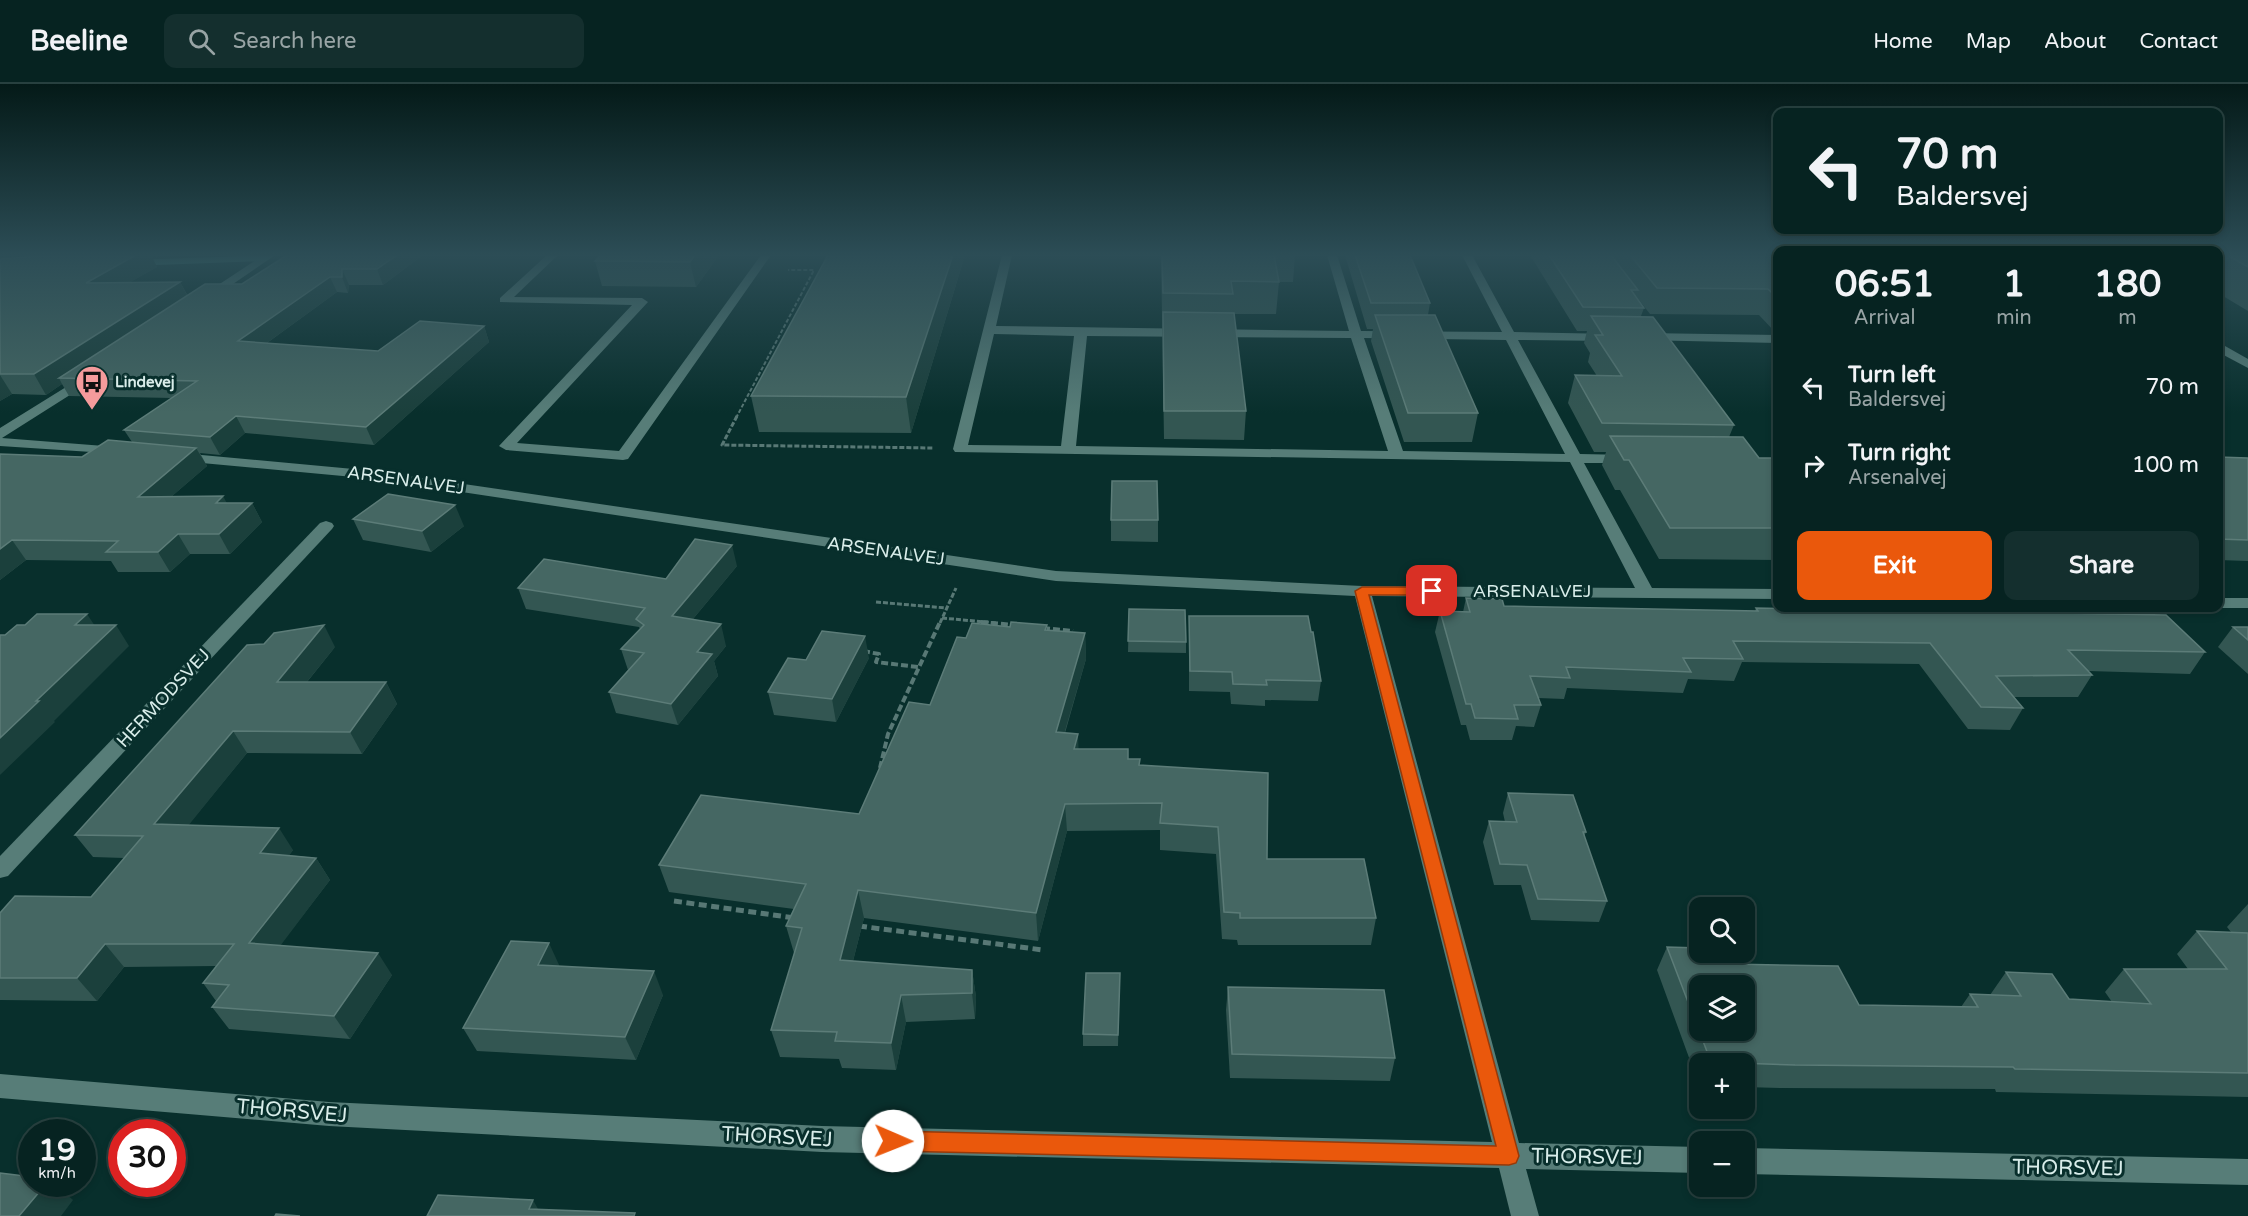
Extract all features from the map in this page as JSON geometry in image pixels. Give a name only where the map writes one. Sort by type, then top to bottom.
[{"type":"street","points":[[636,308],[506,446],[623,456],[728,308]]},
{"type":"street","points":[[993,308],[960,449],[1642,459]]},
{"type":"street","points":[[1348,308],[1397,456]]},
{"type":"street","points":[[1495,308],[1645,591]]},
{"type":"street","points":[[988,330],[1629,337],[1654,332],[1773,339]]},
{"type":"street","points":[[1068,450],[1081,332]]},
{"type":"street","points":[[1654,332],[1671,356]]},
{"type":"street","points":[[2223,349],[2248,364]]},
{"type":"street","points":[[0,434],[102,368]]},
{"type":"street","points":[[0,442],[127,452]]},
{"type":"street","name":"ARSENALVEJ","points":[[163,456],[375,475],[1056,576],[1362,591],[1645,591],[1773,594]]},
{"type":"street","name":"HERMODSVEJ","points":[[0,870],[326,526]]},
{"type":"street","points":[[1362,591],[1525,1216]]},
{"type":"street","points":[[2223,603],[2248,603]]},
{"type":"street","name":"THORSVEJ","points":[[0,1086],[329,1114],[822,1139],[1689,1160]]},
{"type":"street","name":"THORSVEJ","points":[[1755,1161],[2248,1172]]},
{"type":"path","points":[[793,308],[722,445],[960,449]]},
{"type":"path","points":[[882,778],[880,768],[888,734],[968,563]]},
{"type":"path","points":[[876,602],[946,608]]},
{"type":"path","points":[[942,618],[1025,626]]},
{"type":"path","points":[[1037,628],[1073,631]]},
{"type":"path","points":[[860,651],[879,654],[876,662],[918,667]]},
{"type":"path","points":[[674,902],[803,919]]},
{"type":"path","points":[[851,925],[1043,950]]},
{"type":"building","points":[[0,308],[139,308],[34,374],[0,374]]},
{"type":"building","points":[[168,308],[286,308],[238,341],[378,351],[420,321],[484,326],[366,427],[236,416],[210,437],[124,430],[197,381],[59,378]]},
{"type":"building","points":[[799,308],[936,308],[906,397],[751,396]]},
{"type":"building","points":[[1163,312],[1234,313],[1246,411],[1164,411]]},
{"type":"building","points":[[1375,315],[1435,315],[1478,413],[1408,413]]},
{"type":"building","points":[[1591,316],[1653,317],[1734,425],[1602,423],[1575,375],[1622,376],[1595,335],[1603,335]]},
{"type":"building","points":[[1610,436],[1743,437],[1759,458],[1773,458],[1773,528],[1670,528],[1629,460],[1624,460]]},
{"type":"building","points":[[108,440],[196,448],[138,497],[223,496],[216,503],[252,503],[219,534],[178,534],[158,552],[106,552],[118,541],[12,540],[0,549],[0,454],[82,457]]},
{"type":"building","points":[[2223,457],[2248,458],[2248,540],[2223,539]]},
{"type":"building","points":[[1112,481],[1157,481],[1158,520],[1111,520]]},
{"type":"building","points":[[388,494],[455,505],[422,531],[353,519]]},
{"type":"building","points":[[695,539],[732,545],[672,616],[721,624],[697,652],[712,654],[671,704],[609,692],[644,653],[621,649],[644,625],[636,619],[645,608],[518,588],[544,559],[666,579]]},
{"type":"building","points":[[1466,598],[1502,599],[1504,606],[1758,611],[1756,608],[1773,608],[1773,612],[2166,615],[2205,652],[2068,650],[2092,675],[1996,676],[2023,708],[1981,707],[1930,643],[1733,641],[1743,659],[1683,658],[1691,672],[1566,667],[1570,678],[1530,676],[1541,705],[1514,705],[1518,719],[1475,718],[1471,704],[1466,704],[1440,611],[1470,612]]},
{"type":"building","points":[[1129,609],[1185,610],[1186,642],[1128,641]]},
{"type":"building","points":[[37,614],[87,614],[75,625],[116,625],[0,738],[0,635],[5,635],[17,625],[25,625]]},
{"type":"building","points":[[1189,616],[1308,616],[1321,681],[1266,680],[1267,685],[1233,684],[1232,672],[1190,671]]},
{"type":"building","points":[[1011,622],[1047,625],[1045,630],[1085,633],[1056,732],[1078,734],[1074,749],[1128,749],[1128,759],[1140,759],[1139,765],[1268,773],[1267,859],[1364,859],[1376,918],[1240,918],[1240,913],[1224,912],[1218,827],[1160,823],[1162,803],[1065,804],[1036,913],[858,890],[840,960],[972,970],[972,993],[901,995],[891,1043],[835,1041],[837,1032],[771,1030],[802,928],[786,926],[806,884],[659,865],[701,795],[859,814],[909,702],[930,705],[957,637],[966,638],[972,623],[1010,627]]},
{"type":"building","points":[[324,625],[277,682],[386,682],[350,732],[233,731],[154,824],[279,828],[260,853],[316,858],[249,943],[378,953],[334,1016],[212,1007],[229,985],[203,983],[234,944],[105,944],[77,978],[0,978],[0,913],[15,896],[91,897],[143,836],[75,835],[247,645],[264,644],[274,633]]},
{"type":"building","points":[[2233,627],[2248,627],[2248,640]]},
{"type":"building","points":[[822,631],[865,636],[832,699],[768,692],[788,658],[806,660]]},
{"type":"building","points":[[1508,793],[1573,795],[1607,901],[1538,899],[1527,865],[1500,864],[1489,821],[1517,822]]},
{"type":"building","points":[[2197,931],[2248,933],[2248,1073],[1755,1064],[1755,1053],[1708,1053],[1703,1041],[1755,1041],[1755,975],[1689,975],[1689,1004],[1667,947],[1689,948],[1689,963],[1838,966],[1859,1005],[1978,1007],[1970,994],[2021,996],[2006,972],[2052,974],[2069,999],[2151,1004],[2124,969],[2227,969]]},
{"type":"building","points":[[511,941],[549,943],[538,965],[654,971],[625,1037],[463,1028]]},
{"type":"building","points":[[1086,973],[1120,973],[1118,1035],[1083,1034]]},
{"type":"building","points":[[1228,987],[1384,990],[1395,1058],[1232,1054]]},
{"type":"building","points":[[0,1173],[18,1175],[18,1197],[35,1197],[19,1216],[0,1216]]},
{"type":"building","points":[[438,1195],[533,1200],[529,1209],[635,1213],[634,1216],[427,1216]]},
{"type":"building","points":[[276,1214],[300,1216],[275,1216]]},
{"type":"place","name":"Lindevej","points":[[92,411]]},
{"type":"route","points":[[893,1141],[1509,1156],[1362,591],[1432,591]]}]
